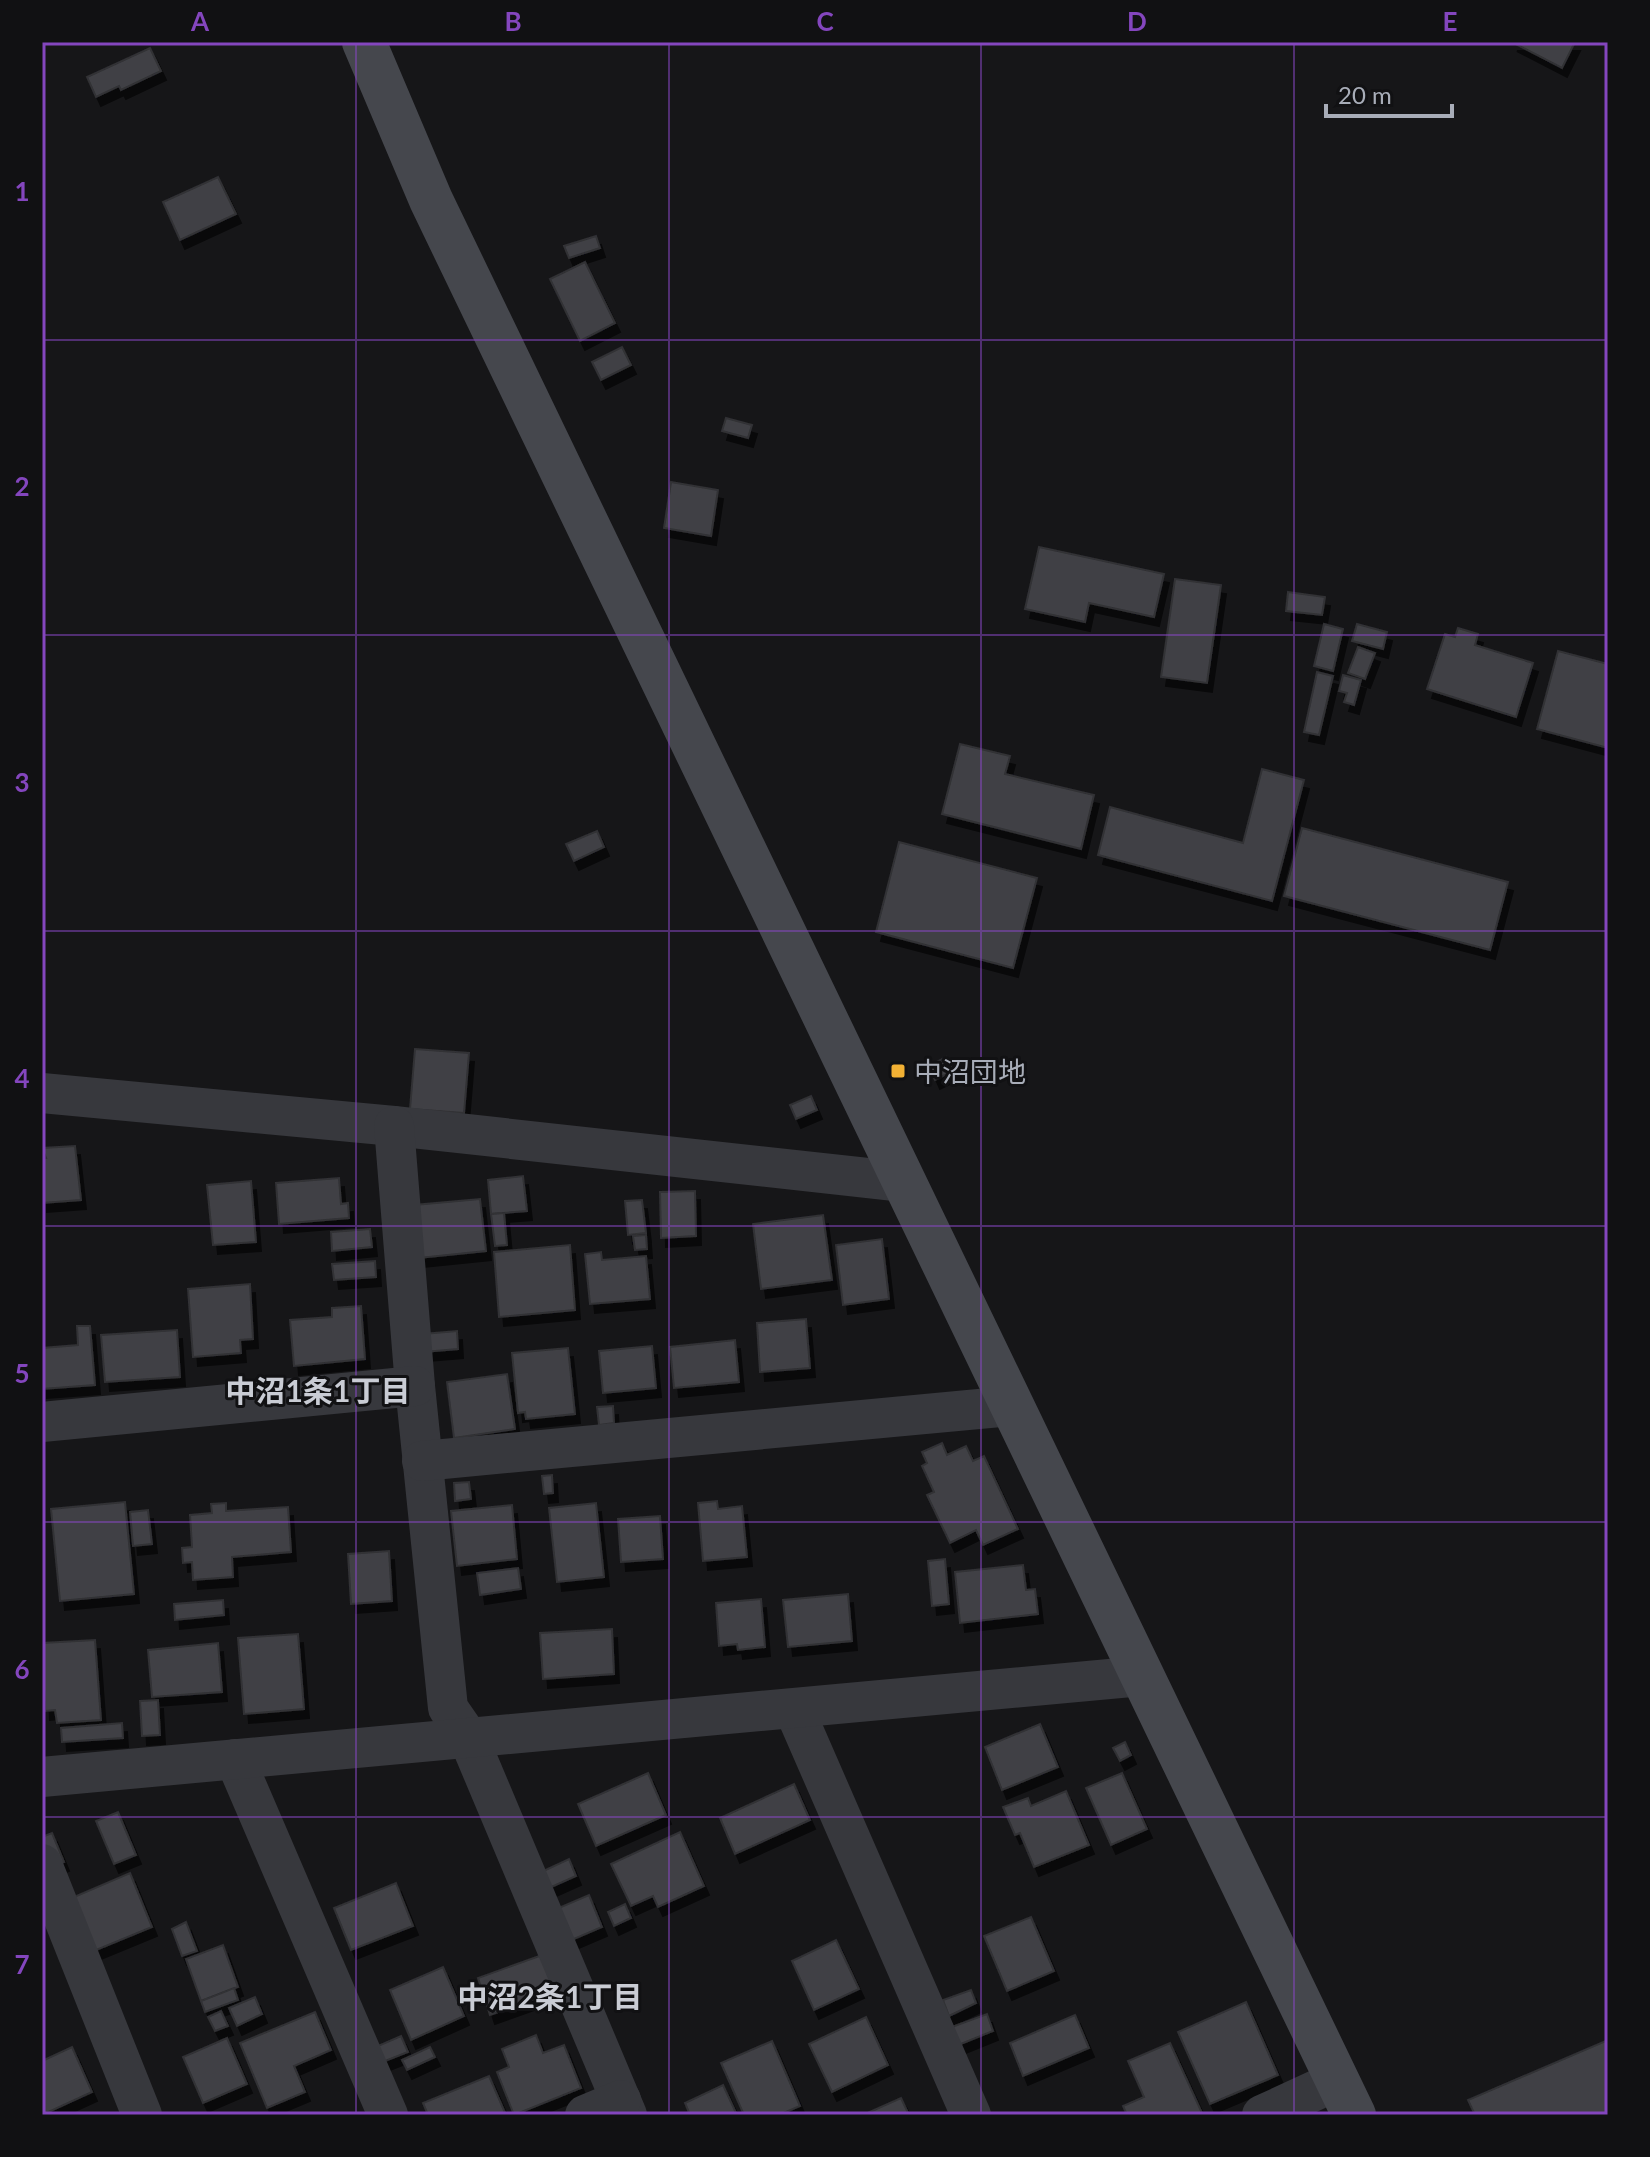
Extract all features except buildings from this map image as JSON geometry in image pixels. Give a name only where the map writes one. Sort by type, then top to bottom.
[{"type":"street","points":[[364,42],[431,200],[1346,2098],[1262,2115]]},
{"type":"street","points":[[42,1093],[394,1126],[904,1182]]},
{"type":"street","points":[[394,1126],[415,1386],[448,1708],[468,1737],[611,2110]]},
{"type":"street","points":[[42,1422],[415,1386]]},
{"type":"street","points":[[422,1461],[1011,1406]]},
{"type":"street","points":[[42,1777],[1142,1676]]},
{"type":"street","points":[[794,1709],[971,2115]]},
{"type":"street","points":[[235,1759],[388,2115]]},
{"type":"street","points":[[42,1864],[142,2115]]},
{"type":"place","name":"中沼団地","points":[[898,1071]]},
{"type":"district","name":"中沼1条1丁目","points":[[318,1390]]},
{"type":"district","name":"中沼2条1丁目","points":[[550,1996]]}]
